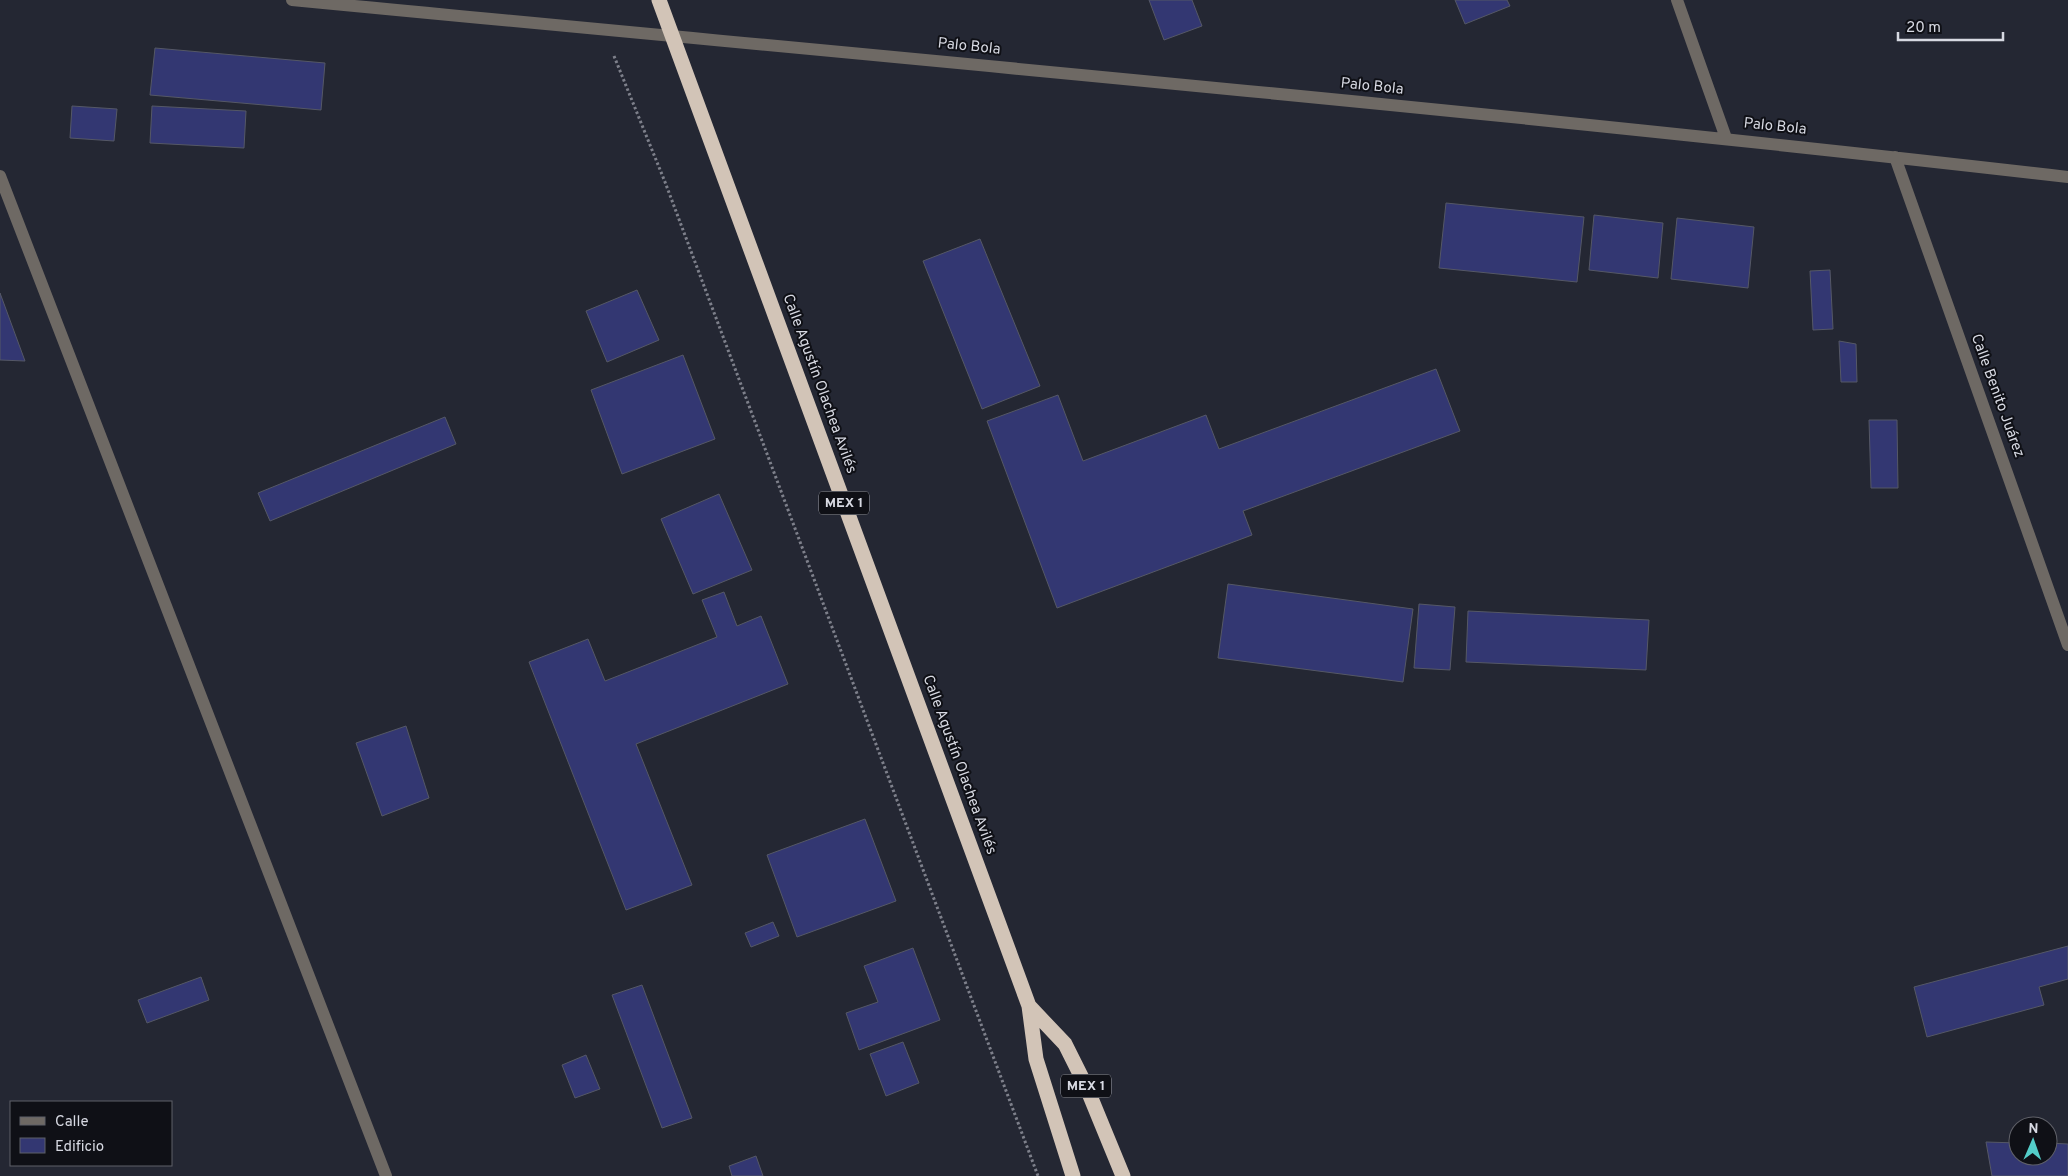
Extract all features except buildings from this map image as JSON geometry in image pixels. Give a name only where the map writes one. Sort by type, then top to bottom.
[{"type":"highway","name":"Calle Agustín Olachea Avilés","points":[[658,0],[1029,1006],[1036,1059],[1073,1176]]},
{"type":"highway","name":"Calle Agustín Olachea Avilés","points":[[1029,1006],[1065,1044],[1086,1086],[1123,1176]]},
{"type":"street","name":"Palo Bola","points":[[292,0],[1726,138],[2068,177]]},
{"type":"street","points":[[1677,0],[1726,138]]},
{"type":"street","name":"Calle Benito Juárez","points":[[1895,157],[2068,645]]},
{"type":"street","points":[[0,176],[386,1176]]},
{"type":"path","points":[[603,30],[672,201],[1038,1176]]}]
